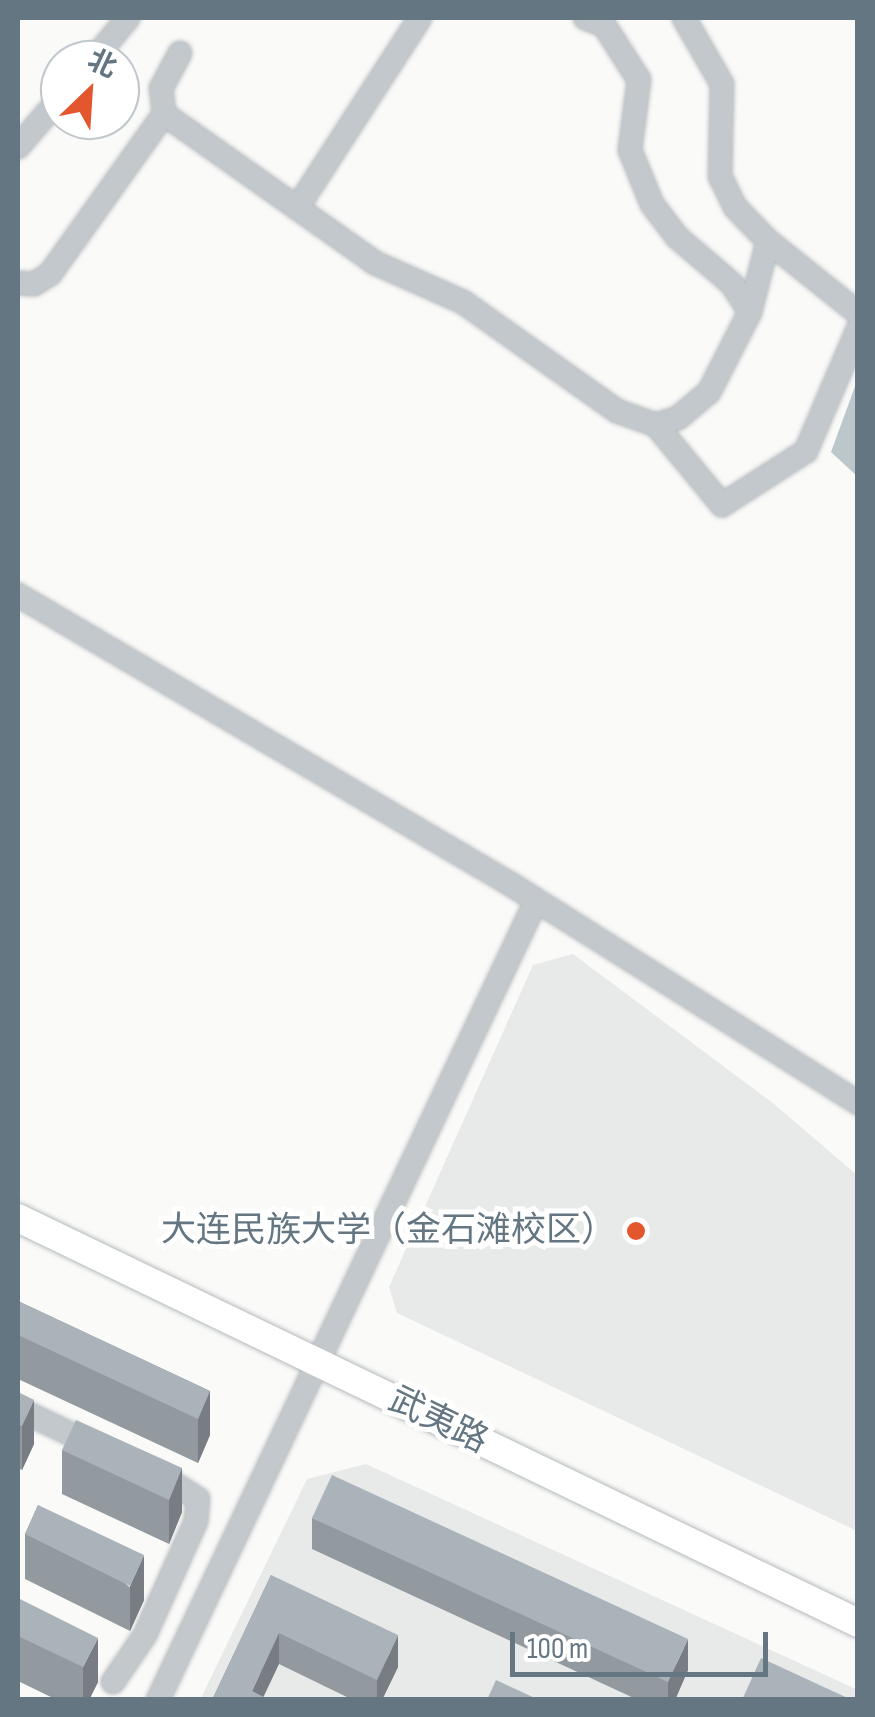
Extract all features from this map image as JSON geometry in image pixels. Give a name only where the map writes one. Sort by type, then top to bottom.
[{"type":"main road","name":"武夷路","points":[[18,1218],[858,1623]]},
{"type":"street","points":[[110,40],[128,18]]},
{"type":"street","points":[[298,208],[420,18]]},
{"type":"street","points":[[684,18],[722,84],[720,176],[736,207],[768,241],[858,313]]},
{"type":"street","points":[[594,19],[612,35],[639,80],[630,150],[652,204],[677,237],[732,284],[750,312]]},
{"type":"street","points":[[18,283],[34,284],[62,261],[164,114],[161,88],[180,53]]},
{"type":"street","points":[[164,114],[391,272],[463,302],[617,411],[656,425],[722,505],[806,451],[858,329]]},
{"type":"street","points":[[18,147],[40,121]]},
{"type":"street","points":[[656,425],[678,418],[709,392],[750,312],[768,241]]},
{"type":"street","points":[[18,596],[536,902],[858,1103]]},
{"type":"street","points":[[158,1700],[536,902]]},
{"type":"street","points":[[18,1409],[185,1485],[198,1499],[196,1521],[144,1635],[113,1682]]},
{"type":"shaded area","points":[[857,381],[857,476],[831,452]]},
{"type":"shaded area","name":"大连民族大学（金石滩校区）","points":[[573,954],[774,1104],[857,1175],[857,1531],[397,1313],[389,1287],[533,965]]},
{"type":"shaded area","points":[[366,1464],[858,1690],[857,1700],[200,1700],[307,1479]]},
{"type":"building","points":[[18,1301],[210,1391],[198,1419],[18,1335]]},
{"type":"building","points":[[18,1392],[34,1400],[22,1426],[18,1424]]},
{"type":"building","points":[[76,1420],[182,1468],[169,1500],[62,1450]]},
{"type":"building","points":[[332,1475],[688,1639],[668,1682],[312,1518]]},
{"type":"building","points":[[38,1505],[144,1555],[130,1586],[25,1534]]},
{"type":"building","points":[[271,1575],[398,1635],[377,1680],[279,1633],[252,1691],[270,1700],[212,1700]]},
{"type":"building","points":[[18,1598],[98,1638],[83,1667],[18,1636]]},
{"type":"building","points":[[761,1658],[852,1700],[742,1700]]},
{"type":"building","points":[[496,1680],[539,1700],[487,1700]]},
{"type":"place","name":"大连民族大学（金石滩校区）","points":[[636,1231]]}]
